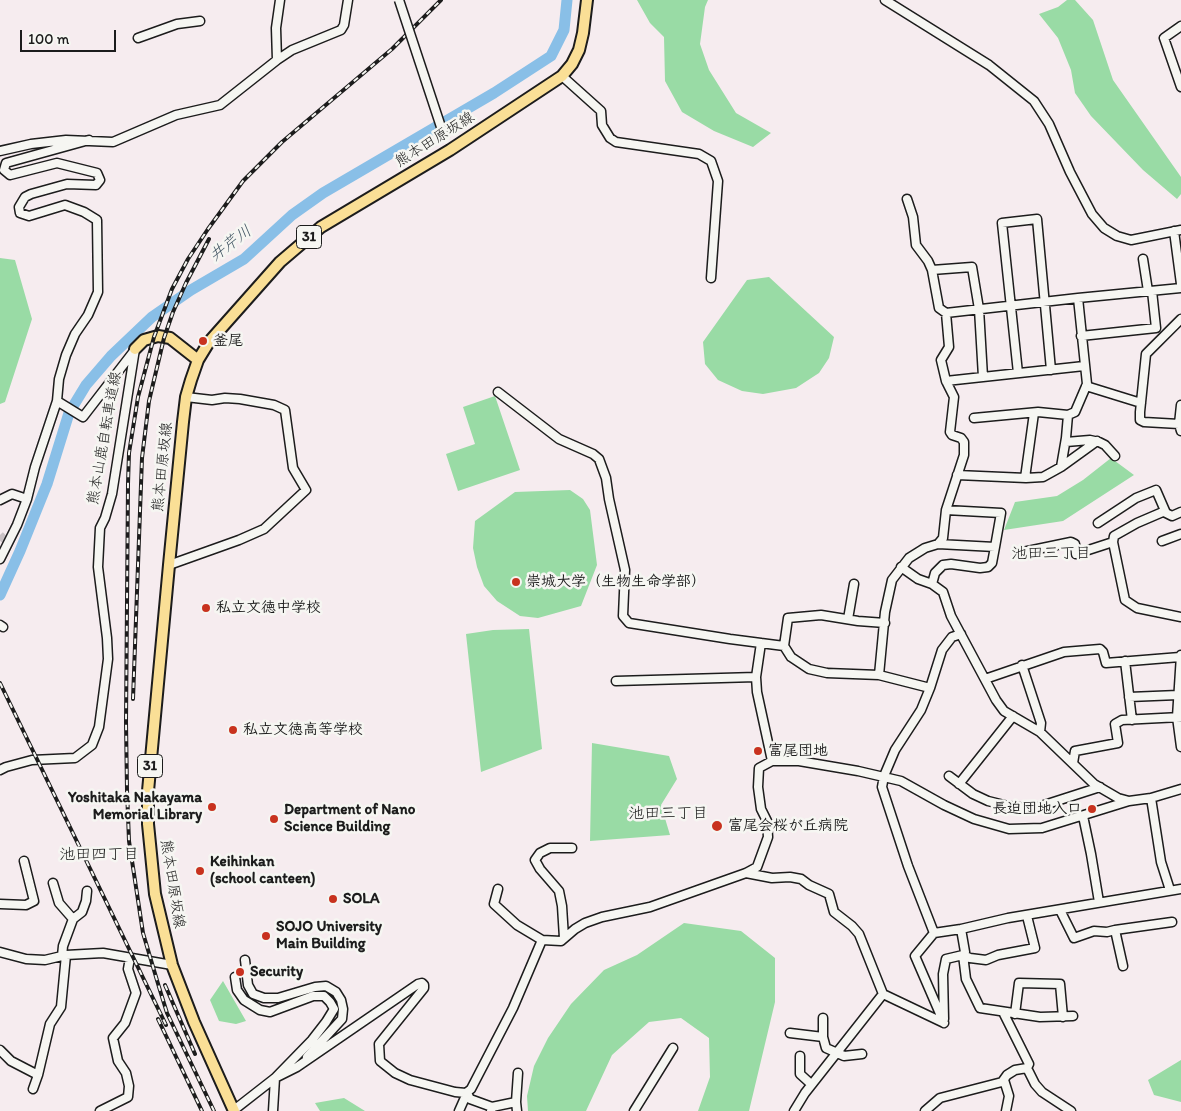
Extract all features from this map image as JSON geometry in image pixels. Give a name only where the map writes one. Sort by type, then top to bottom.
[{"type":"main road","name":"熊本田原坂線","points":[[234,1111],[194,1022],[172,965],[155,894],[148,824],[148,791],[186,398],[198,360],[209,342],[280,262],[321,227],[450,150],[562,76],[572,64],[579,50],[584,32],[587,0]]},
{"type":"main road","points":[[135,350],[144,340],[158,336],[170,338],[198,360]]},
{"type":"street","points":[[277,60],[276,28],[280,0]]},
{"type":"street","points":[[0,151],[31,144],[66,140],[113,142],[176,115],[220,105],[292,50],[341,30],[344,25],[348,0]]},
{"type":"street","points":[[399,0],[450,150]]},
{"type":"street","points":[[886,0],[989,65],[1034,101],[1049,124],[1070,172],[1092,214],[1104,228],[1116,236],[1131,240],[1178,231],[1181,284]]},
{"type":"street","points":[[138,38],[177,24],[200,21]]},
{"type":"street","points":[[1181,26],[1164,38],[1181,87]]},
{"type":"street","points":[[562,76],[601,111],[602,125],[610,138],[616,142],[699,154],[712,161],[718,181],[711,278]]},
{"type":"street","points":[[0,559],[17,526],[27,499],[35,467],[57,401],[59,380],[66,354],[75,334],[88,315],[98,292],[97,220],[84,212],[65,205],[29,216],[20,213],[19,208],[25,198],[31,194],[67,184],[96,185],[100,180],[97,173],[57,163],[10,175],[4,170],[6,163],[89,140]]},
{"type":"street","points":[[906,199],[912,217],[916,245],[928,260],[932,270],[939,308],[946,313],[1181,288]]},
{"type":"street","points":[[1018,373],[1002,223],[1036,219],[1051,370]]},
{"type":"street","points":[[1081,336],[1156,328],[1144,259]]},
{"type":"street","points":[[932,270],[972,267],[979,309],[983,377]]},
{"type":"street","points":[[974,418],[1034,412],[1068,415],[1075,412],[1086,386],[1078,298]]},
{"type":"street","points":[[938,544],[943,538],[946,510],[964,455],[964,442],[961,438],[950,432],[954,398],[946,381],[941,360],[949,347],[946,313]]},
{"type":"street","points":[[1181,319],[1146,354],[1140,420],[1180,427],[1181,405]]},
{"type":"street","points":[[57,401],[83,417],[135,350]]},
{"type":"street","name":"熊本山鹿自転車道線","points":[[0,770],[32,760],[75,758],[92,745],[99,727],[108,659],[98,567],[100,528],[106,518],[112,494],[135,350]]},
{"type":"street","points":[[946,381],[1084,366]]},
{"type":"street","points":[[1086,386],[1141,403]]},
{"type":"street","points":[[498,392],[559,439],[593,454],[598,459],[606,478],[625,570],[623,616],[629,623],[730,640],[784,646]]},
{"type":"street","points":[[169,565],[264,529],[306,490],[293,468],[285,410],[274,405],[240,399],[225,398],[212,400],[186,398]]},
{"type":"street","points":[[1025,478],[1034,412]]},
{"type":"street","points":[[1061,467],[1066,442],[1068,415]]},
{"type":"street","points":[[957,475],[1043,477],[1061,467],[1097,441]]},
{"type":"street","points":[[1066,442],[1097,441],[1105,445],[1115,456]]},
{"type":"street","points":[[1098,523],[1136,498],[1156,490],[1165,511],[1172,516],[1181,512]]},
{"type":"street","points":[[0,500],[12,494],[27,499]]},
{"type":"street","points":[[932,584],[936,573],[943,565],[951,564],[980,568],[988,567],[992,563],[1001,513],[946,510]]},
{"type":"street","points":[[1165,511],[1114,536],[1113,542],[1125,600],[1137,608],[1181,617]]},
{"type":"street","points":[[1162,541],[1181,534]]},
{"type":"street","points":[[1023,552],[1071,542],[1075,544],[1076,554],[1113,542]]},
{"type":"street","points":[[879,675],[885,612],[892,580],[908,558],[938,544],[995,547]]},
{"type":"street","points":[[901,567],[918,579],[932,584],[943,592],[951,616],[960,634],[1004,711],[1040,732],[1094,784],[1118,798],[1130,802]]},
{"type":"street","points":[[848,620],[854,584]]},
{"type":"street","points":[[884,623],[848,620],[822,615],[788,618],[784,646],[791,657],[809,669],[879,675],[930,688]]},
{"type":"street","points":[[934,933],[908,866],[882,788],[884,776],[895,750],[921,710],[942,650],[952,636],[960,634]]},
{"type":"street","points":[[761,643],[756,676],[757,692],[772,760]]},
{"type":"street","points":[[986,679],[1064,652],[1100,649],[1106,662],[1181,659],[1178,695],[1181,746]]},
{"type":"street","points":[[1125,661],[1132,720]]},
{"type":"street","points":[[1022,665],[1041,723],[1040,732]]},
{"type":"street","points":[[616,681],[756,676]]},
{"type":"street","points":[[1129,697],[1178,695]]},
{"type":"street","points":[[959,784],[1013,716]]},
{"type":"street","points":[[1072,763],[1074,751],[1118,743],[1115,724],[1122,720],[1179,717]]},
{"type":"street","points":[[498,889],[494,904],[517,925],[542,940],[561,941],[585,923],[602,917],[650,907],[746,873],[757,867],[768,837],[767,822],[761,809],[758,787],[759,768],[772,760],[799,761],[884,776],[901,781],[974,819],[1009,829],[1042,828],[1181,789]]},
{"type":"street","points":[[949,776],[973,794],[988,801],[1026,808],[1038,807],[1100,787]]},
{"type":"street","points":[[1151,798],[1161,862],[1170,890]]},
{"type":"street","points":[[1083,816],[1099,902]]},
{"type":"street","points":[[564,938],[562,906],[558,891],[535,860],[540,853],[550,848],[572,848]]},
{"type":"street","points":[[0,904],[26,905],[34,900],[24,860]]},
{"type":"street","points":[[746,873],[772,878],[790,877],[801,879],[809,886],[829,894],[834,912],[859,934],[883,994],[944,1023]]},
{"type":"street","points":[[53,883],[59,902],[73,919]]},
{"type":"street","points":[[944,1023],[915,956],[934,933],[1008,918],[1181,889]]},
{"type":"street","points":[[33,1089],[50,1024],[61,1007],[64,946],[73,919],[82,912],[87,892]]},
{"type":"street","points":[[1060,910],[1074,938],[1094,931],[1107,932],[1172,922]]},
{"type":"street","points":[[944,1023],[943,974],[946,960],[963,955],[986,960],[998,955],[1035,948],[1027,916]]},
{"type":"street","points":[[961,929],[965,952],[963,955],[966,979],[980,1008],[1040,1017],[1073,1016]]},
{"type":"street","points":[[1115,930],[1122,966]]},
{"type":"street","points":[[459,1111],[513,1008],[542,940]]},
{"type":"street","points":[[0,952],[26,960],[45,960],[64,956],[101,953],[172,965]]},
{"type":"street","points":[[100,1111],[128,1097],[129,1086],[126,1074],[118,1061],[113,1038],[125,1023],[136,993],[128,969],[130,958]]},
{"type":"street","points":[[245,960],[248,985],[253,994],[264,998],[278,998],[315,987],[326,986],[336,992],[341,1000],[343,1009],[342,1019],[297,1067]]},
{"type":"street","points":[[234,1111],[275,1078],[312,1040],[334,1009],[324,996],[313,996],[270,1012],[260,1010],[244,1000],[237,990],[235,977]]},
{"type":"street","points":[[275,1078],[297,1067],[422,983],[424,988],[379,1044],[380,1061],[395,1073],[410,1080],[455,1092],[467,1093]]},
{"type":"street","points":[[1015,1014],[1019,983],[1060,984],[1064,1016]]},
{"type":"street","points":[[794,1111],[811,1084],[883,994]]},
{"type":"street","points":[[1003,1012],[1029,1064],[1027,1068],[1035,1084],[1042,1092],[1070,1111]]},
{"type":"street","points":[[823,1018],[823,1037],[826,1048],[844,1056],[862,1054]]},
{"type":"street","points":[[790,1033],[823,1037]]},
{"type":"street","points":[[634,1111],[673,1048]]},
{"type":"street","points":[[0,1050],[11,1061],[38,1075]]},
{"type":"street","points":[[800,1056],[800,1074],[811,1084]]},
{"type":"street","points":[[926,1111],[940,1098],[1002,1082],[1007,1075],[1015,1070],[1027,1068]]},
{"type":"street","points":[[517,1111],[518,1073]]},
{"type":"street","points":[[273,1111],[275,1078]]},
{"type":"street","points":[[1004,1080],[1009,1096],[1006,1111]]},
{"type":"street","points":[[467,1093],[470,1099],[491,1109],[516,1102]]},
{"type":"green space","points":[[637,0],[708,0],[705,7],[700,44],[709,70],[736,113],[771,133],[753,147],[714,131],[682,112],[665,81],[664,37],[650,23]]},
{"type":"green space","points":[[1067,0],[1075,0],[1093,20],[1113,80],[1181,177],[1181,194],[1177,199],[1143,170],[1091,116],[1075,93],[1071,70],[1058,38],[1039,14],[1058,7]]},
{"type":"green space","points":[[0,258],[15,260],[32,319],[5,402],[0,404]]},
{"type":"green space","points":[[769,277],[834,337],[829,358],[819,373],[796,388],[763,394],[742,391],[718,380],[705,364],[703,342],[747,280]]},
{"type":"green space","points":[[495,396],[520,470],[458,491],[446,454],[475,444],[463,407]]},
{"type":"green space","points":[[1111,458],[1134,475],[1063,521],[1004,530],[1015,502],[1057,496],[1083,480]]},
{"type":"green space","points":[[570,490],[583,499],[590,510],[597,565],[581,606],[538,618],[520,616],[497,601],[484,586],[473,548],[475,521],[515,492]]},
{"type":"green space","points":[[529,629],[542,749],[481,772],[466,634],[493,630]]},
{"type":"green space","points":[[592,743],[669,756],[677,779],[661,805],[670,835],[590,841]]},
{"type":"green space","points":[[684,923],[741,931],[775,958],[775,1002],[749,1111],[698,1111],[710,1077],[709,1038],[681,1018],[649,1022],[612,1055],[586,1111],[528,1111],[527,1096],[534,1066],[548,1038],[571,1004],[604,970],[637,955]]},
{"type":"green space","points":[[223,981],[246,1021],[236,1024],[219,1021],[210,1000]]},
{"type":"green space","points":[[1181,1060],[1181,1102],[1154,1095],[1148,1080]]},
{"type":"green space","points":[[344,1098],[365,1111],[320,1111],[315,1103]]},
{"type":"waterway","name":"井芹川","points":[[0,595],[47,484],[69,413],[86,385],[111,356],[152,317],[191,290],[244,259],[292,215],[323,193],[494,93],[551,56],[564,30],[567,0]]},
{"type":"tunnel","points":[[0,535],[8,543]]},
{"type":"railway","points":[[214,1111],[167,1013],[143,933],[129,841],[126,722],[128,484],[129,453],[138,397],[154,337],[172,289],[188,259],[243,181],[282,142],[392,49],[441,0]]},
{"type":"railway","points":[[133,699],[142,458],[149,401],[164,338],[173,312],[209,239]]},
{"type":"railway","points":[[0,683],[166,1025]]},
{"type":"railway","points":[[165,985],[195,1054]]},
{"type":"railway","points":[[158,1019],[202,1111]]},
{"type":"place","name":"釜尾","points":[[203,341]]},
{"type":"place","name":"崇城大学（生物生命学部）","points":[[516,582]]},
{"type":"place","name":"私立文徳中学校","points":[[206,608]]},
{"type":"place","name":"私立文徳高等学校","points":[[233,730]]},
{"type":"place","name":"富尾団地","points":[[758,751]]},
{"type":"place","name":"Yoshitaka Nakayama Memorial Library","points":[[212,807]]},
{"type":"place","name":"長迫団地入口","points":[[1092,809]]},
{"type":"place","name":"Department of Nano Science Building","points":[[274,819]]},
{"type":"place","name":"富尾会桜が丘病院","points":[[717,826]]},
{"type":"place","name":"Keihinkan (school canteen)","points":[[200,871]]},
{"type":"place","name":"SOLA","points":[[333,899]]},
{"type":"place","name":"SOJO University Main Building","points":[[266,936]]},
{"type":"place","name":"Security","points":[[240,972]]},
{"type":"district","name":"池田三丁目","points":[[1051,554]]},
{"type":"district","name":"池田三丁目","points":[[668,814]]},
{"type":"district","name":"池田四丁目","points":[[99,855]]}]
